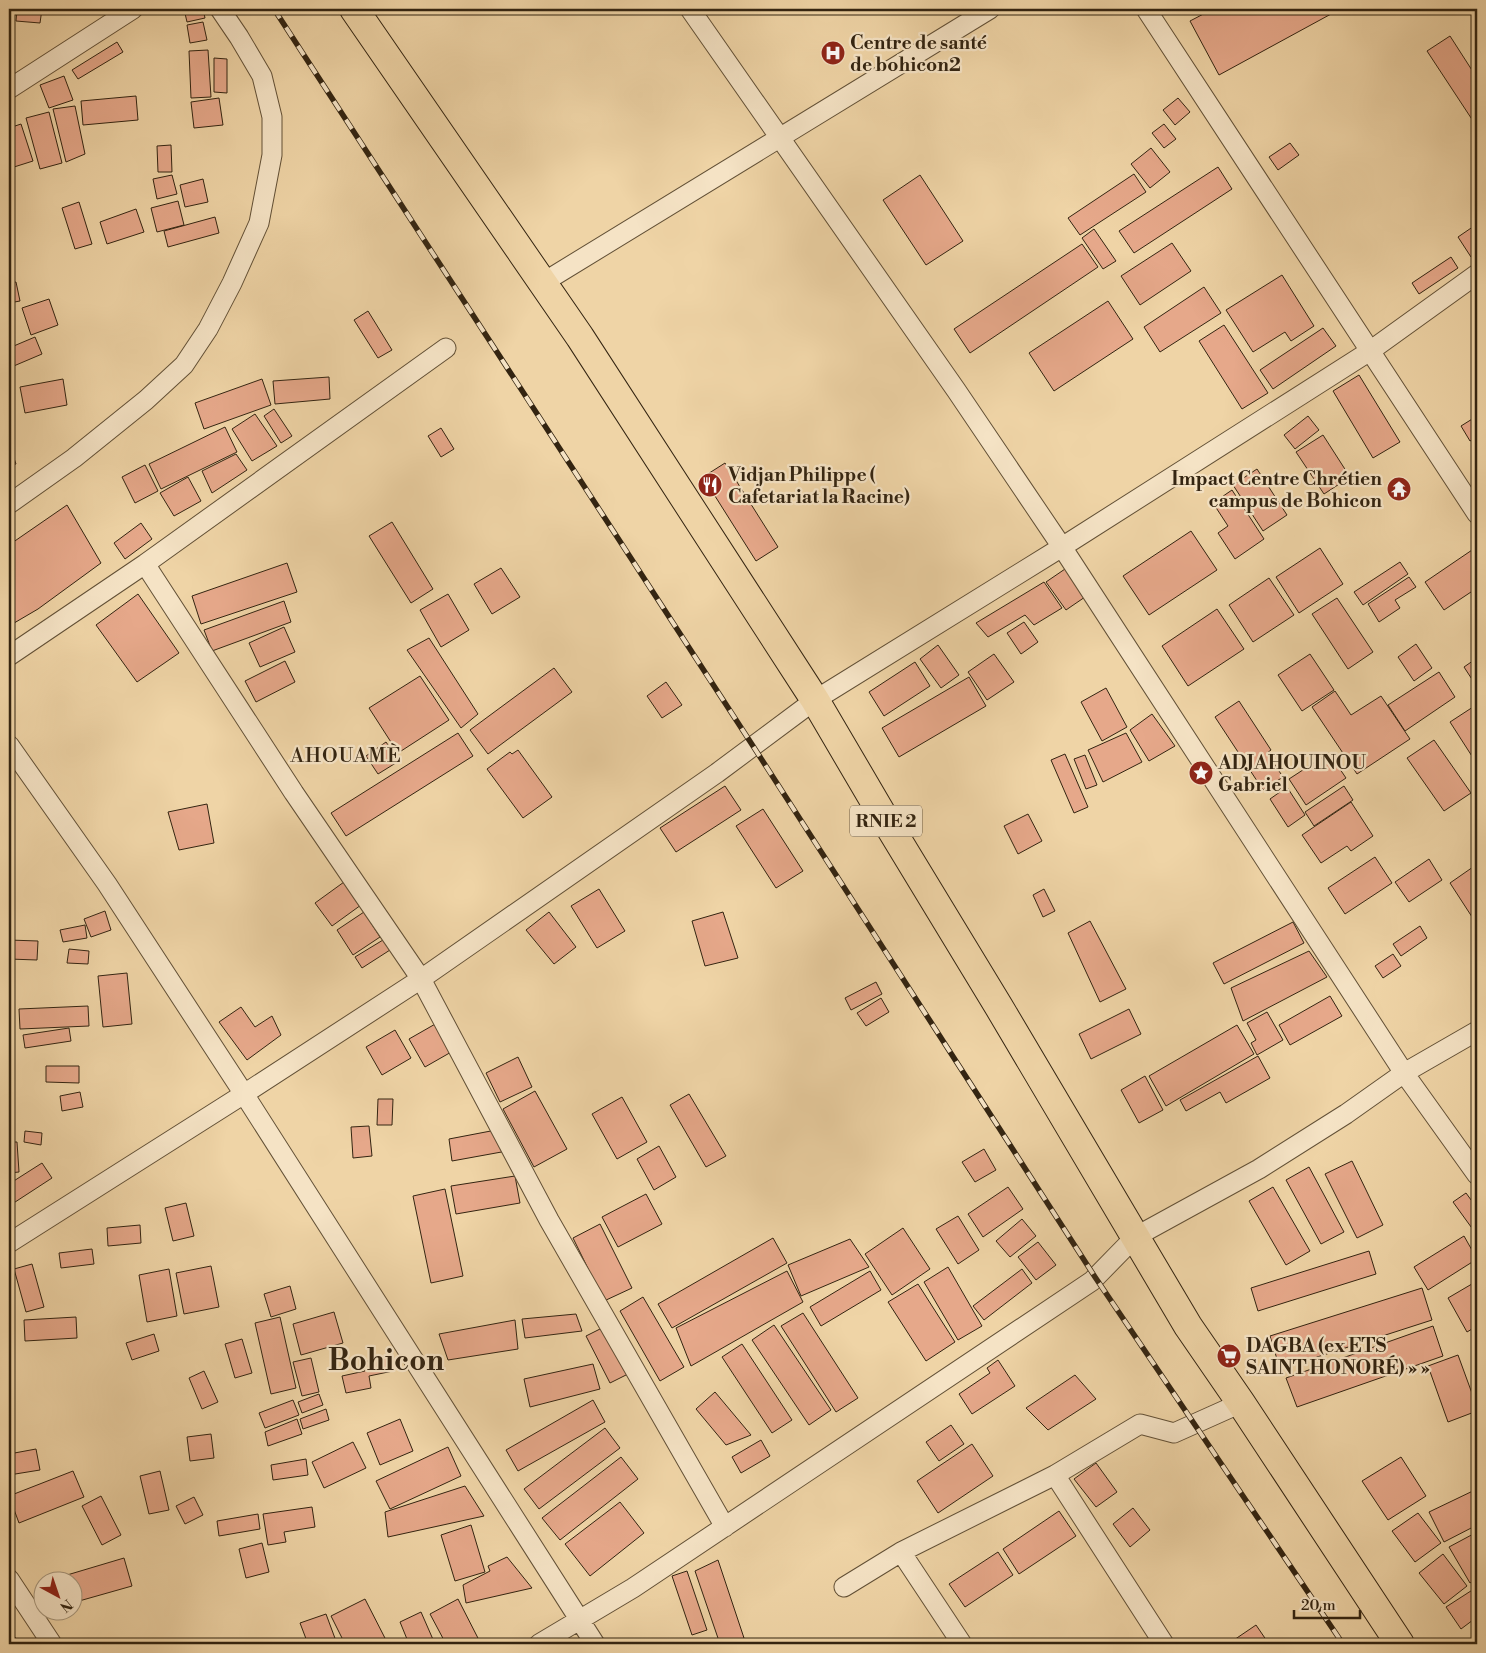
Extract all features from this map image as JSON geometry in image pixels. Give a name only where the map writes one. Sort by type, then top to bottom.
[{"type":"highway","name":"RNIE 2","points":[[354,9],[544,282],[815,700],[1188,1326],[1400,1644]]},
{"type":"street","points":[[9,89],[134,9]]},
{"type":"street","points":[[9,504],[88,447],[146,400],[184,365],[208,329],[232,283],[259,223],[272,154],[272,117],[262,76],[220,9]]},
{"type":"street","points":[[690,9],[956,390],[1062,547],[1404,1073],[1477,1176]]},
{"type":"street","points":[[544,282],[778,137],[990,9]]},
{"type":"street","points":[[1146,9],[1477,514]]},
{"type":"street","points":[[9,1243],[421,979],[717,773],[815,700],[1062,547],[1370,351],[1477,274]]},
{"type":"street","points":[[9,656],[145,564],[446,348]]},
{"type":"street","points":[[145,564],[294,792],[421,979],[549,1220],[725,1526]]},
{"type":"street","points":[[9,745],[107,884],[244,1094],[595,1644]]},
{"type":"street","points":[[540,1644],[633,1588],[1092,1281],[1135,1237],[1259,1169],[1346,1114],[1404,1073],[1477,1031]]},
{"type":"street","points":[[844,1587],[901,1552],[1055,1475],[1140,1424],[1174,1433],[1241,1403]]},
{"type":"street","points":[[1055,1475],[1164,1644]]},
{"type":"street","points":[[901,1552],[962,1644]]},
{"type":"street","points":[[9,1579],[52,1644]]},
{"type":"building","points":[[17,9],[42,9],[40,23],[16,21]]},
{"type":"building","points":[[184,9],[203,9],[205,18],[187,22]]},
{"type":"building","points":[[1213,9],[1328,9],[1331,14],[1219,75],[1190,21]]},
{"type":"building","points":[[203,22],[207,40],[190,43],[187,25]]},
{"type":"building","points":[[1450,36],[1477,78],[1477,127],[1427,51]]},
{"type":"building","points":[[117,42],[123,52],[78,79],[72,70]]},
{"type":"building","points":[[208,50],[211,97],[191,98],[189,51]]},
{"type":"building","points":[[214,58],[227,59],[227,93],[214,92]]},
{"type":"building","points":[[64,76],[73,100],[49,108],[40,85]]},
{"type":"building","points":[[136,96],[138,120],[83,125],[81,101]]},
{"type":"building","points":[[219,98],[223,125],[194,128],[191,102]]},
{"type":"building","points":[[1178,98],[1190,112],[1175,125],[1163,110]]},
{"type":"building","points":[[75,106],[85,154],[66,162],[53,109]]},
{"type":"building","points":[[49,112],[62,163],[40,169],[26,118]]},
{"type":"building","points":[[21,124],[33,161],[14,167],[9,151],[9,128]]},
{"type":"building","points":[[1164,124],[1176,139],[1164,148],[1152,133]]},
{"type":"building","points":[[1290,143],[1299,155],[1278,170],[1269,157]]},
{"type":"building","points":[[171,145],[172,172],[158,172],[157,146]]},
{"type":"building","points":[[1151,148],[1170,172],[1150,188],[1131,164]]},
{"type":"building","points":[[1218,167],[1232,189],[1134,253],[1119,231]]},
{"type":"building","points":[[1134,174],[1146,192],[1080,235],[1068,218]]},
{"type":"building","points":[[172,175],[177,194],[157,199],[153,179]]},
{"type":"building","points":[[920,175],[963,241],[926,265],[883,200]]},
{"type":"building","points":[[203,179],[208,202],[185,207],[180,185]]},
{"type":"building","points":[[178,201],[184,225],[157,232],[151,208]]},
{"type":"building","points":[[79,202],[92,244],[75,249],[62,208]]},
{"type":"building","points":[[136,209],[144,232],[107,244],[100,222]]},
{"type":"building","points":[[215,217],[219,233],[168,247],[164,231]]},
{"type":"building","points":[[1477,224],[1477,252],[1471,257],[1458,237]]},
{"type":"building","points":[[1094,229],[1116,261],[1103,269],[1082,238]]},
{"type":"building","points":[[1172,243],[1191,271],[1140,305],[1121,276]]},
{"type":"building","points":[[1082,244],[1098,267],[970,353],[954,329]]},
{"type":"building","points":[[1451,257],[1458,268],[1419,294],[1412,283]]},
{"type":"building","points":[[1282,275],[1314,326],[1291,341],[1285,332],[1253,352],[1226,310]]},
{"type":"building","points":[[16,282],[20,301],[9,303],[9,283]]},
{"type":"building","points":[[1204,287],[1221,313],[1160,352],[1144,327]]},
{"type":"building","points":[[49,299],[58,325],[31,335],[22,308]]},
{"type":"building","points":[[1108,301],[1133,339],[1054,391],[1029,353]]},
{"type":"building","points":[[368,311],[392,350],[378,358],[354,320]]},
{"type":"building","points":[[1224,325],[1268,393],[1242,409],[1199,341]]},
{"type":"building","points":[[1323,328],[1336,346],[1273,389],[1260,370]]},
{"type":"building","points":[[35,337],[42,354],[9,368],[9,348]]},
{"type":"building","points":[[1359,375],[1400,442],[1373,458],[1333,391]]},
{"type":"building","points":[[329,377],[330,399],[275,404],[273,381]]},
{"type":"building","points":[[63,379],[67,405],[25,413],[20,387]]},
{"type":"building","points":[[262,379],[271,405],[204,429],[195,403]]},
{"type":"building","points":[[274,409],[292,436],[281,443],[264,416]]},
{"type":"building","points":[[255,414],[277,446],[252,461],[232,429]]},
{"type":"building","points":[[1308,416],[1319,430],[1295,449],[1284,435]]},
{"type":"building","points":[[1477,416],[1477,437],[1470,441],[1461,426]]},
{"type":"building","points":[[225,427],[237,452],[161,489],[149,464]]},
{"type":"building","points":[[441,428],[454,449],[441,457],[428,436]]},
{"type":"building","points":[[1323,435],[1350,477],[1324,494],[1296,452]]},
{"type":"building","points":[[9,444],[16,464],[9,466]]},
{"type":"building","points":[[236,454],[247,470],[212,493],[202,471]]},
{"type":"building","points":[[725,463],[778,547],[756,561],[703,477]]},
{"type":"building","points":[[145,465],[158,491],[135,503],[122,477]]},
{"type":"building","points":[[1257,469],[1287,515],[1263,531],[1233,485]]},
{"type":"building","points":[[188,477],[201,501],[174,516],[160,493]]},
{"type":"building","points":[[1232,490],[1264,539],[1235,559],[1218,533],[1228,526],[1213,503]]},
{"type":"building","points":[[67,505],[101,563],[38,609],[9,626],[9,545]]},
{"type":"building","points":[[392,522],[433,589],[411,603],[369,536]]},
{"type":"building","points":[[141,523],[152,539],[125,559],[114,543]]},
{"type":"building","points":[[1191,531],[1217,570],[1149,615],[1123,576]]},
{"type":"building","points":[[1320,548],[1343,584],[1299,613],[1276,577]]},
{"type":"building","points":[[1475,548],[1477,551],[1477,588],[1444,610],[1425,582]]},
{"type":"building","points":[[1400,562],[1408,574],[1363,605],[1354,592]]},
{"type":"building","points":[[287,563],[297,592],[201,624],[192,596]]},
{"type":"building","points":[[501,568],[520,597],[492,614],[474,584]]},
{"type":"building","points":[[1065,569],[1085,597],[1066,610],[1046,582]]},
{"type":"building","points":[[1409,577],[1416,587],[1395,600],[1400,608],[1379,622],[1368,604]]},
{"type":"building","points":[[1269,578],[1294,615],[1253,642],[1229,605]]},
{"type":"building","points":[[1044,582],[1062,608],[1034,625],[1025,615],[988,637],[976,623]]},
{"type":"building","points":[[138,594],[179,653],[137,682],[96,625]]},
{"type":"building","points":[[448,594],[469,630],[441,647],[420,610]]},
{"type":"building","points":[[1337,598],[1373,652],[1348,669],[1312,614]]},
{"type":"building","points":[[284,601],[291,622],[212,651],[204,630]]},
{"type":"building","points":[[1217,609],[1244,649],[1188,686],[1162,646]]},
{"type":"building","points":[[1024,622],[1038,642],[1021,654],[1007,633]]},
{"type":"building","points":[[284,627],[295,652],[260,667],[249,643]]},
{"type":"building","points":[[429,638],[478,714],[461,728],[407,650]]},
{"type":"building","points":[[1416,644],[1432,668],[1414,681],[1398,657]]},
{"type":"building","points":[[938,645],[959,675],[941,688],[920,659]]},
{"type":"building","points":[[994,654],[1014,682],[987,700],[968,672]]},
{"type":"building","points":[[1310,654],[1334,690],[1302,711],[1278,675]]},
{"type":"building","points":[[1477,658],[1477,687],[1464,667]]},
{"type":"building","points":[[285,661],[295,682],[256,702],[245,681]]},
{"type":"building","points":[[915,662],[930,686],[884,716],[869,692]]},
{"type":"building","points":[[554,668],[572,692],[488,754],[470,730]]},
{"type":"building","points":[[1439,672],[1455,697],[1405,731],[1388,705]]},
{"type":"building","points":[[420,676],[449,720],[398,753],[369,708]]},
{"type":"building","points":[[969,677],[986,706],[899,757],[882,728]]},
{"type":"building","points":[[666,682],[682,705],[662,718],[647,696]]},
{"type":"building","points":[[1106,688],[1127,727],[1102,741],[1081,702]]},
{"type":"building","points":[[1335,691],[1351,715],[1381,696],[1410,739],[1357,774],[1312,707]]},
{"type":"building","points":[[1239,701],[1271,750],[1267,753],[1283,777],[1263,790],[1215,717]]},
{"type":"building","points":[[1473,707],[1477,714],[1477,764],[1450,722]]},
{"type":"building","points":[[1152,714],[1175,746],[1149,761],[1130,730]]},
{"type":"building","points":[[458,733],[473,756],[346,836],[331,813]]},
{"type":"building","points":[[1126,733],[1142,762],[1103,782],[1088,750]]},
{"type":"building","points":[[1434,740],[1471,793],[1444,811],[1407,758]]},
{"type":"building","points":[[386,742],[399,761],[378,774],[366,756]]},
{"type":"building","points":[[518,750],[552,797],[523,818],[487,769],[510,752],[512,754]]},
{"type":"building","points":[[1329,753],[1346,778],[1306,805],[1289,779]]},
{"type":"building","points":[[1065,754],[1088,807],[1074,813],[1051,760]]},
{"type":"building","points":[[1085,755],[1097,785],[1086,789],[1074,759]]},
{"type":"building","points":[[725,786],[741,810],[676,852],[660,828]]},
{"type":"building","points":[[1344,786],[1353,800],[1314,826],[1305,812]]},
{"type":"building","points":[[1287,787],[1305,815],[1288,827],[1270,799]]},
{"type":"building","points":[[1351,802],[1373,836],[1351,851],[1347,846],[1321,863],[1302,835]]},
{"type":"building","points":[[207,804],[214,843],[179,850],[168,812]]},
{"type":"building","points":[[763,809],[803,871],[776,888],[736,826]]},
{"type":"building","points":[[1028,814],[1042,841],[1018,854],[1004,826]]},
{"type":"building","points":[[1375,857],[1392,883],[1345,914],[1328,888]]},
{"type":"building","points":[[1429,859],[1442,880],[1409,902],[1395,882]]},
{"type":"building","points":[[1473,867],[1477,873],[1477,918],[1474,920],[1450,883]]},
{"type":"building","points":[[344,882],[361,905],[332,926],[315,903]]},
{"type":"building","points":[[599,889],[625,931],[597,948],[571,906]]},
{"type":"building","points":[[1044,889],[1055,911],[1043,917],[1033,895]]},
{"type":"building","points":[[105,911],[111,930],[91,937],[84,919]]},
{"type":"building","points":[[364,912],[380,937],[353,955],[337,930]]},
{"type":"building","points":[[549,912],[576,947],[554,964],[526,930]]},
{"type":"building","points":[[723,912],[738,958],[705,966],[692,921]]},
{"type":"building","points":[[1090,921],[1126,989],[1100,1002],[1068,933]]},
{"type":"building","points":[[1293,922],[1304,943],[1224,984],[1213,963]]},
{"type":"building","points":[[85,925],[87,938],[63,942],[60,930]]},
{"type":"building","points":[[1420,926],[1427,938],[1401,956],[1393,944]]},
{"type":"building","points":[[9,940],[38,941],[37,960],[9,959]]},
{"type":"building","points":[[383,940],[390,950],[362,968],[355,957]]},
{"type":"building","points":[[69,949],[89,951],[88,964],[67,963]]},
{"type":"building","points":[[1309,951],[1327,977],[1243,1021],[1231,988]]},
{"type":"building","points":[[1393,954],[1401,966],[1383,978],[1375,966]]},
{"type":"building","points":[[127,973],[132,1024],[103,1027],[98,976]]},
{"type":"building","points":[[876,982],[882,994],[851,1010],[845,998]]},
{"type":"building","points":[[1330,996],[1342,1016],[1290,1045],[1279,1025]]},
{"type":"building","points":[[881,998],[889,1012],[866,1026],[857,1013]]},
{"type":"building","points":[[88,1006],[89,1026],[20,1029],[19,1009]]},
{"type":"building","points":[[241,1007],[255,1027],[272,1016],[281,1035],[247,1060],[219,1022]]},
{"type":"building","points":[[1129,1009],[1141,1034],[1091,1059],[1079,1034]]},
{"type":"building","points":[[1267,1012],[1283,1040],[1257,1055],[1251,1043],[1256,1040],[1247,1023]]},
{"type":"building","points":[[437,1023],[453,1051],[425,1067],[409,1039]]},
{"type":"building","points":[[1237,1025],[1254,1054],[1166,1106],[1149,1076]]},
{"type":"building","points":[[69,1028],[71,1041],[25,1048],[23,1035]]},
{"type":"building","points":[[395,1030],[411,1058],[382,1075],[366,1047]]},
{"type":"building","points":[[1258,1056],[1270,1078],[1226,1103],[1220,1092],[1186,1111],[1180,1100]]},
{"type":"building","points":[[518,1057],[532,1087],[500,1102],[486,1073]]},
{"type":"building","points":[[46,1066],[79,1066],[79,1083],[46,1082]]},
{"type":"building","points":[[1145,1076],[1163,1110],[1139,1123],[1121,1090]]},
{"type":"building","points":[[535,1091],[567,1149],[534,1167],[503,1109]]},
{"type":"building","points":[[80,1092],[83,1107],[62,1111],[60,1096]]},
{"type":"building","points":[[689,1094],[726,1156],[706,1167],[670,1105]]},
{"type":"building","points":[[622,1097],[647,1142],[617,1159],[592,1114]]},
{"type":"building","points":[[378,1099],[393,1099],[392,1125],[377,1125]]},
{"type":"building","points":[[369,1126],[372,1156],[353,1158],[351,1127]]},
{"type":"building","points":[[496,1130],[507,1151],[452,1161],[449,1139]]},
{"type":"building","points":[[25,1131],[42,1133],[41,1145],[24,1142]]},
{"type":"building","points":[[9,1142],[17,1142],[19,1172],[9,1173]]},
{"type":"building","points":[[659,1146],[676,1177],[654,1190],[637,1159]]},
{"type":"building","points":[[984,1149],[996,1170],[975,1182],[962,1162]]},
{"type":"building","points":[[1352,1161],[1383,1225],[1357,1238],[1325,1174]]},
{"type":"building","points":[[42,1163],[52,1178],[9,1206],[9,1184]]},
{"type":"building","points":[[1309,1167],[1344,1232],[1321,1244],[1286,1180]]},
{"type":"building","points":[[515,1176],[520,1203],[456,1214],[451,1186]]},
{"type":"building","points":[[1008,1187],[1023,1209],[983,1237],[968,1214]]},
{"type":"building","points":[[1273,1187],[1310,1251],[1286,1265],[1249,1201]]},
{"type":"building","points":[[445,1189],[463,1276],[431,1283],[413,1196]]},
{"type":"building","points":[[1466,1193],[1477,1208],[1477,1229],[1474,1231],[1453,1202]]},
{"type":"building","points":[[646,1194],[662,1224],[618,1247],[602,1217]]},
{"type":"building","points":[[186,1203],[194,1236],[173,1241],[165,1208]]},
{"type":"building","points":[[958,1216],[979,1250],[958,1264],[936,1229]]},
{"type":"building","points":[[1022,1219],[1036,1236],[1010,1257],[996,1241]]},
{"type":"building","points":[[600,1224],[632,1288],[604,1301],[573,1238]]},
{"type":"building","points":[[140,1225],[141,1243],[108,1246],[107,1228]]},
{"type":"building","points":[[903,1228],[930,1269],[892,1295],[865,1254]]},
{"type":"building","points":[[1464,1236],[1477,1259],[1428,1290],[1414,1267]]},
{"type":"building","points":[[773,1238],[787,1263],[672,1328],[658,1304]]},
{"type":"building","points":[[850,1239],[869,1267],[801,1296],[788,1265]]},
{"type":"building","points":[[1038,1242],[1056,1265],[1036,1280],[1018,1257]]},
{"type":"building","points":[[92,1249],[94,1264],[61,1268],[59,1253]]},
{"type":"building","points":[[1369,1251],[1376,1274],[1258,1311],[1251,1288]]},
{"type":"building","points":[[32,1264],[44,1307],[26,1312],[14,1269]]},
{"type":"building","points":[[211,1266],[219,1307],[184,1314],[176,1273]]},
{"type":"building","points":[[948,1267],[982,1326],[958,1340],[924,1282]]},
{"type":"building","points":[[169,1269],[177,1316],[147,1322],[139,1275]]},
{"type":"building","points":[[1022,1269],[1032,1283],[984,1320],[973,1306]]},
{"type":"building","points":[[787,1271],[803,1302],[691,1366],[676,1328]]},
{"type":"building","points":[[870,1271],[881,1290],[821,1326],[810,1307]]},
{"type":"building","points":[[1477,1281],[1477,1326],[1467,1332],[1448,1298]]},
{"type":"building","points":[[918,1284],[955,1342],[926,1361],[888,1302]]},
{"type":"building","points":[[290,1286],[296,1309],[271,1317],[264,1294]]},
{"type":"building","points":[[1422,1288],[1432,1320],[1280,1369],[1270,1336]]},
{"type":"building","points":[[643,1297],[684,1367],[660,1381],[620,1311]]},
{"type":"building","points":[[334,1312],[343,1343],[301,1355],[293,1324]]},
{"type":"building","points":[[803,1313],[858,1398],[836,1412],[781,1326]]},
{"type":"building","points":[[576,1314],[582,1331],[525,1338],[522,1319]]},
{"type":"building","points":[[76,1317],[77,1338],[25,1341],[24,1320]]},
{"type":"building","points":[[280,1317],[296,1388],[271,1394],[255,1323]]},
{"type":"building","points":[[515,1320],[518,1349],[448,1360],[439,1334]]},
{"type":"building","points":[[774,1325],[831,1410],[809,1425],[752,1340]]},
{"type":"building","points":[[1433,1326],[1443,1356],[1297,1407],[1286,1378]]},
{"type":"building","points":[[604,1327],[628,1374],[610,1383],[586,1336]]},
{"type":"building","points":[[154,1334],[159,1351],[132,1360],[126,1343]]},
{"type":"building","points":[[242,1339],[252,1373],[235,1378],[225,1344]]},
{"type":"building","points":[[742,1344],[792,1420],[772,1433],[722,1357]]},
{"type":"building","points":[[1458,1355],[1477,1411],[1448,1422],[1428,1366]]},
{"type":"building","points":[[388,1357],[393,1371],[369,1376],[371,1388],[346,1393],[342,1376],[365,1371],[363,1362]]},
{"type":"building","points":[[311,1358],[319,1392],[302,1396],[293,1362]]},
{"type":"building","points":[[998,1360],[1015,1386],[972,1414],[959,1394],[990,1373],[987,1368]]},
{"type":"building","points":[[593,1364],[600,1389],[530,1407],[524,1379]]},
{"type":"building","points":[[204,1371],[218,1402],[202,1409],[189,1378]]},
{"type":"building","points":[[1075,1375],[1096,1399],[1048,1430],[1026,1408]]},
{"type":"building","points":[[715,1392],[751,1435],[726,1445],[696,1409]]},
{"type":"building","points":[[319,1394],[323,1405],[302,1413],[298,1402]]},
{"type":"building","points":[[293,1400],[299,1415],[265,1428],[259,1413]]},
{"type":"building","points":[[593,1400],[605,1422],[518,1471],[506,1450]]},
{"type":"building","points":[[326,1409],[329,1420],[303,1429],[300,1419]]},
{"type":"building","points":[[297,1419],[302,1434],[268,1446],[265,1432]]},
{"type":"building","points":[[400,1419],[413,1451],[380,1465],[367,1433]]},
{"type":"building","points":[[951,1425],[964,1444],[939,1461],[926,1442]]},
{"type":"building","points":[[605,1428],[620,1448],[539,1509],[524,1489]]},
{"type":"building","points":[[211,1434],[214,1458],[190,1461],[187,1437]]},
{"type":"building","points":[[761,1440],[770,1456],[741,1473],[732,1457]]},
{"type":"building","points":[[353,1442],[366,1468],[324,1488],[312,1462]]},
{"type":"building","points":[[972,1444],[993,1476],[938,1513],[917,1481]]},
{"type":"building","points":[[448,1447],[461,1476],[390,1509],[376,1481]]},
{"type":"building","points":[[36,1449],[40,1470],[9,1475],[9,1454]]},
{"type":"building","points":[[621,1457],[638,1479],[560,1540],[542,1518]]},
{"type":"building","points":[[1401,1457],[1426,1496],[1388,1520],[1362,1481]]},
{"type":"building","points":[[306,1459],[308,1475],[273,1480],[271,1465]]},
{"type":"building","points":[[1096,1463],[1117,1492],[1096,1507],[1074,1479]]},
{"type":"building","points":[[73,1471],[84,1497],[19,1523],[9,1496]]},
{"type":"building","points":[[160,1471],[169,1510],[149,1514],[140,1476]]},
{"type":"building","points":[[465,1486],[484,1516],[388,1537],[385,1512]]},
{"type":"building","points":[[1477,1489],[1477,1525],[1444,1542],[1429,1512]]},
{"type":"building","points":[[101,1496],[121,1535],[102,1545],[82,1506]]},
{"type":"building","points":[[194,1497],[203,1515],[185,1524],[176,1506]]},
{"type":"building","points":[[620,1502],[644,1533],[590,1576],[565,1544]]},
{"type":"building","points":[[312,1507],[315,1527],[284,1532],[286,1542],[268,1545],[263,1514]]},
{"type":"building","points":[[1133,1508],[1150,1530],[1130,1547],[1113,1524]]},
{"type":"building","points":[[1059,1511],[1076,1536],[1019,1574],[1003,1549]]},
{"type":"building","points":[[1418,1513],[1441,1543],[1415,1562],[1392,1531]]},
{"type":"building","points":[[258,1514],[260,1529],[219,1536],[217,1521]]},
{"type":"building","points":[[471,1525],[485,1572],[455,1581],[441,1535]]},
{"type":"building","points":[[1477,1532],[1477,1578],[1470,1583],[1449,1547]]},
{"type":"building","points":[[262,1543],[269,1572],[246,1578],[239,1549]]},
{"type":"building","points":[[998,1552],[1013,1575],[965,1607],[949,1584]]},
{"type":"building","points":[[1443,1554],[1467,1586],[1444,1604],[1419,1573]]},
{"type":"building","points":[[507,1557],[532,1588],[466,1603],[463,1585],[490,1571],[488,1566]]},
{"type":"building","points":[[124,1558],[132,1586],[82,1600],[82,1571]]},
{"type":"building","points":[[718,1560],[744,1638],[725,1644],[720,1644],[695,1571]]},
{"type":"building","points":[[687,1571],[707,1630],[692,1635],[672,1576]]},
{"type":"building","points":[[1477,1587],[1477,1617],[1461,1629],[1446,1607]]},
{"type":"building","points":[[365,1599],[388,1644],[345,1644],[331,1616]]},
{"type":"building","points":[[458,1599],[481,1644],[446,1644],[430,1614]]},
{"type":"building","points":[[421,1612],[435,1644],[409,1644],[400,1622]]},
{"type":"building","points":[[326,1614],[336,1641],[327,1644],[308,1644],[300,1623]]},
{"type":"building","points":[[1256,1625],[1269,1644],[1228,1644]]},
{"type":"building","points":[[9,1629],[20,1644],[9,1644]]},
{"type":"railway","points":[[274,9],[753,746],[1095,1277],[1343,1644]]},
{"type":"place","name":"Centre de santé de bohicon2","points":[[833,53]]},
{"type":"place","name":"Vidjan Philippe ( Cafetariat la Racine)","points":[[710,485]]},
{"type":"place","name":"Impact Centre Chrétien campus de Bohicon","points":[[1399,489]]},
{"type":"place","name":"ADJAHOUINOU Gabriel","points":[[1201,773]]},
{"type":"place","name":"DAGBA (ex ETS SAINT HONORÉ) » »","points":[[1229,1356]]},
{"type":"district","name":"AHOUAMÈ","points":[[346,755]]},
{"type":"district","name":"Bohicon","points":[[386,1360]]}]
